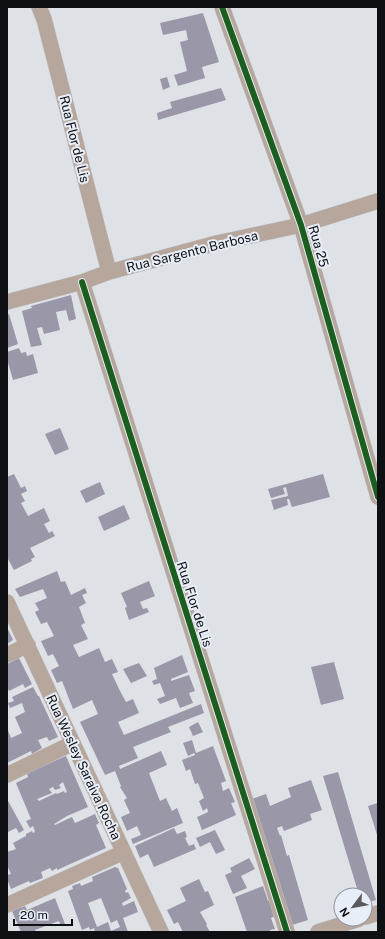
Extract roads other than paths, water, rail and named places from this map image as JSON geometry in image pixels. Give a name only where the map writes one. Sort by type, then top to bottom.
[{"type":"street","name":"Rua 25","points":[[222,7],[301,225],[378,497]]},
{"type":"street","name":"Rua Flor de Lis","points":[[43,11],[109,272]]},
{"type":"street","name":"Rua Sargento Barbosa","points":[[7,302],[82,282],[109,272],[217,243],[301,225],[378,201]]},
{"type":"street","name":"Rua Flor de Lis","points":[[82,282],[287,932]]},
{"type":"street","name":"Rua Wesley Saraiva Rocha","points":[[7,602],[161,932]]},
{"type":"street","points":[[7,655],[28,645]]},
{"type":"street","points":[[7,775],[73,743]]},
{"type":"street","points":[[7,906],[124,852]]},
{"type":"street","points":[[318,932],[334,927]]}]
